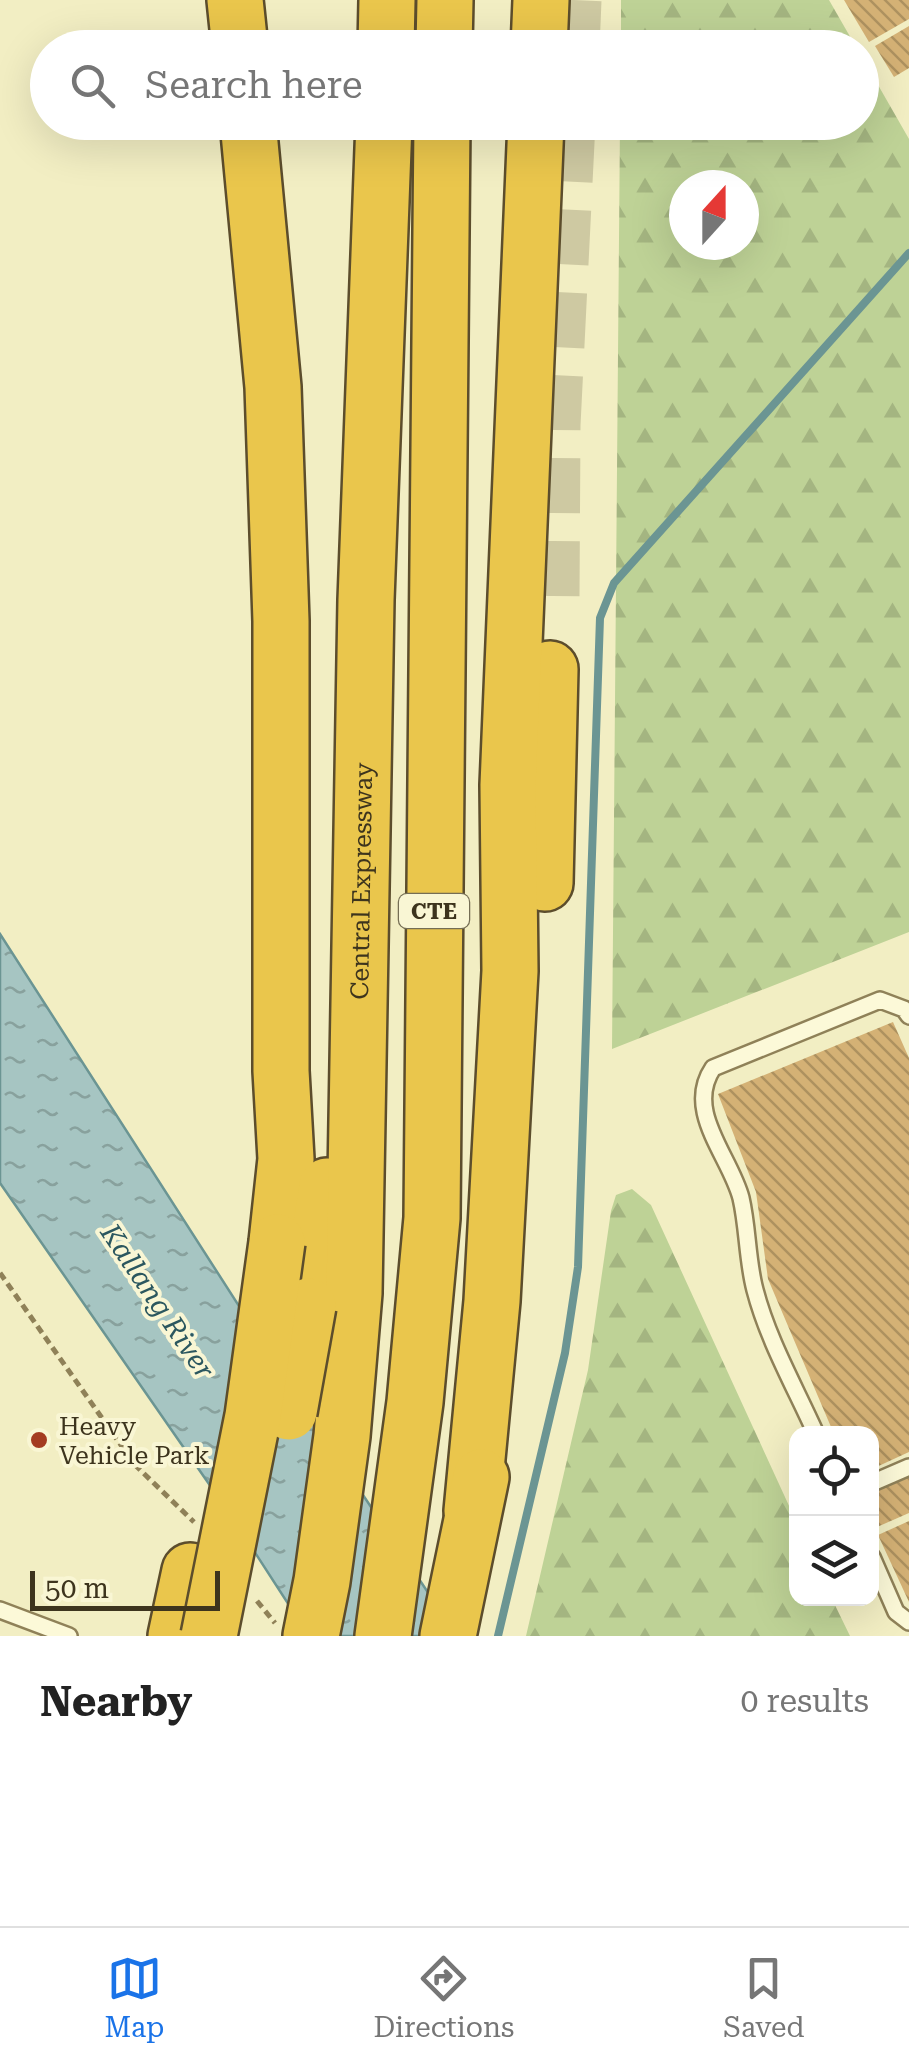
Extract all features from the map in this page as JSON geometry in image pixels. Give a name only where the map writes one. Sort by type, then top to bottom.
[{"type":"highway","points":[[235,0],[238,30]]},
{"type":"highway","points":[[386,30],[387,0]]},
{"type":"highway","points":[[444,30],[445,0]]},
{"type":"highway","points":[[539,30],[541,0]]},
{"type":"highway","points":[[209,1636],[253,1416],[266,1237],[269,1121],[281,1070],[281,620],[272,387],[250,140]]},
{"type":"highway","name":"Central Expressway","points":[[331,1300],[358,985],[366,600],[383,140]]},
{"type":"highway","name":"CTE","points":[[383,1636],[415,1402],[432,1218],[442,140]]},
{"type":"highway","points":[[472,1512],[492,1301],[510,971],[508,785],[535,140]]},
{"type":"highway","points":[[448,1636],[534,1239],[552,596]]},
{"type":"highway","points":[[432,1218],[508,785]]},
{"type":"highway","points":[[176,1636],[266,1237]]},
{"type":"highway","points":[[244,1636],[331,1300]]},
{"type":"highway","points":[[311,1636],[342,1436],[331,1300]]},
{"type":"lane","points":[[812,1426],[764,1320],[754,1288],[740,1196],[706,1115],[704,1081],[713,1068],[880,1000],[904,1009],[909,1016]]},
{"type":"lane","points":[[879,1481],[909,1467]]},
{"type":"lane","points":[[879,1573],[896,1612],[909,1622]]},
{"type":"lane","points":[[0,1610],[68,1636]]},
{"type":"path","points":[[0,1273],[134,1465]]},
{"type":"green space","points":[[621,0],[829,0],[846,30],[621,30]]},
{"type":"green space","points":[[879,87],[909,139],[909,932],[612,1049],[620,140],[879,140]]},
{"type":"green space","points":[[632,1189],[651,1205],[789,1506],[789,1606],[835,1606],[850,1636],[526,1636],[588,1370],[616,1195]]},
{"type":"water","name":"Kallang River","points":[[0,934],[291,1387],[457,1636],[309,1636],[234,1520],[0,1183]]},
{"type":"building","points":[[844,0],[909,0],[909,19],[879,36],[879,30],[862,30]]},
{"type":"building","points":[[909,26],[909,68],[894,77],[879,53],[879,44]]},
{"type":"building","points":[[893,1022],[909,1058],[909,1452],[879,1466],[879,1426],[831,1426],[768,1279],[756,1192],[718,1094]]},
{"type":"building","points":[[909,1477],[909,1513],[879,1526],[879,1490]]},
{"type":"building","points":[[909,1521],[909,1602],[879,1537]]},
{"type":"waterway","points":[[498,1636],[565,1353],[578,1267],[600,618],[614,583],[909,253]]},
{"type":"tunnel","points":[[573,30],[574,0]]},
{"type":"tunnel","points":[[552,596],[553,425],[567,140]]},
{"type":"place","name":"Heavy Vehicle Park","points":[[39,1440]]}]
